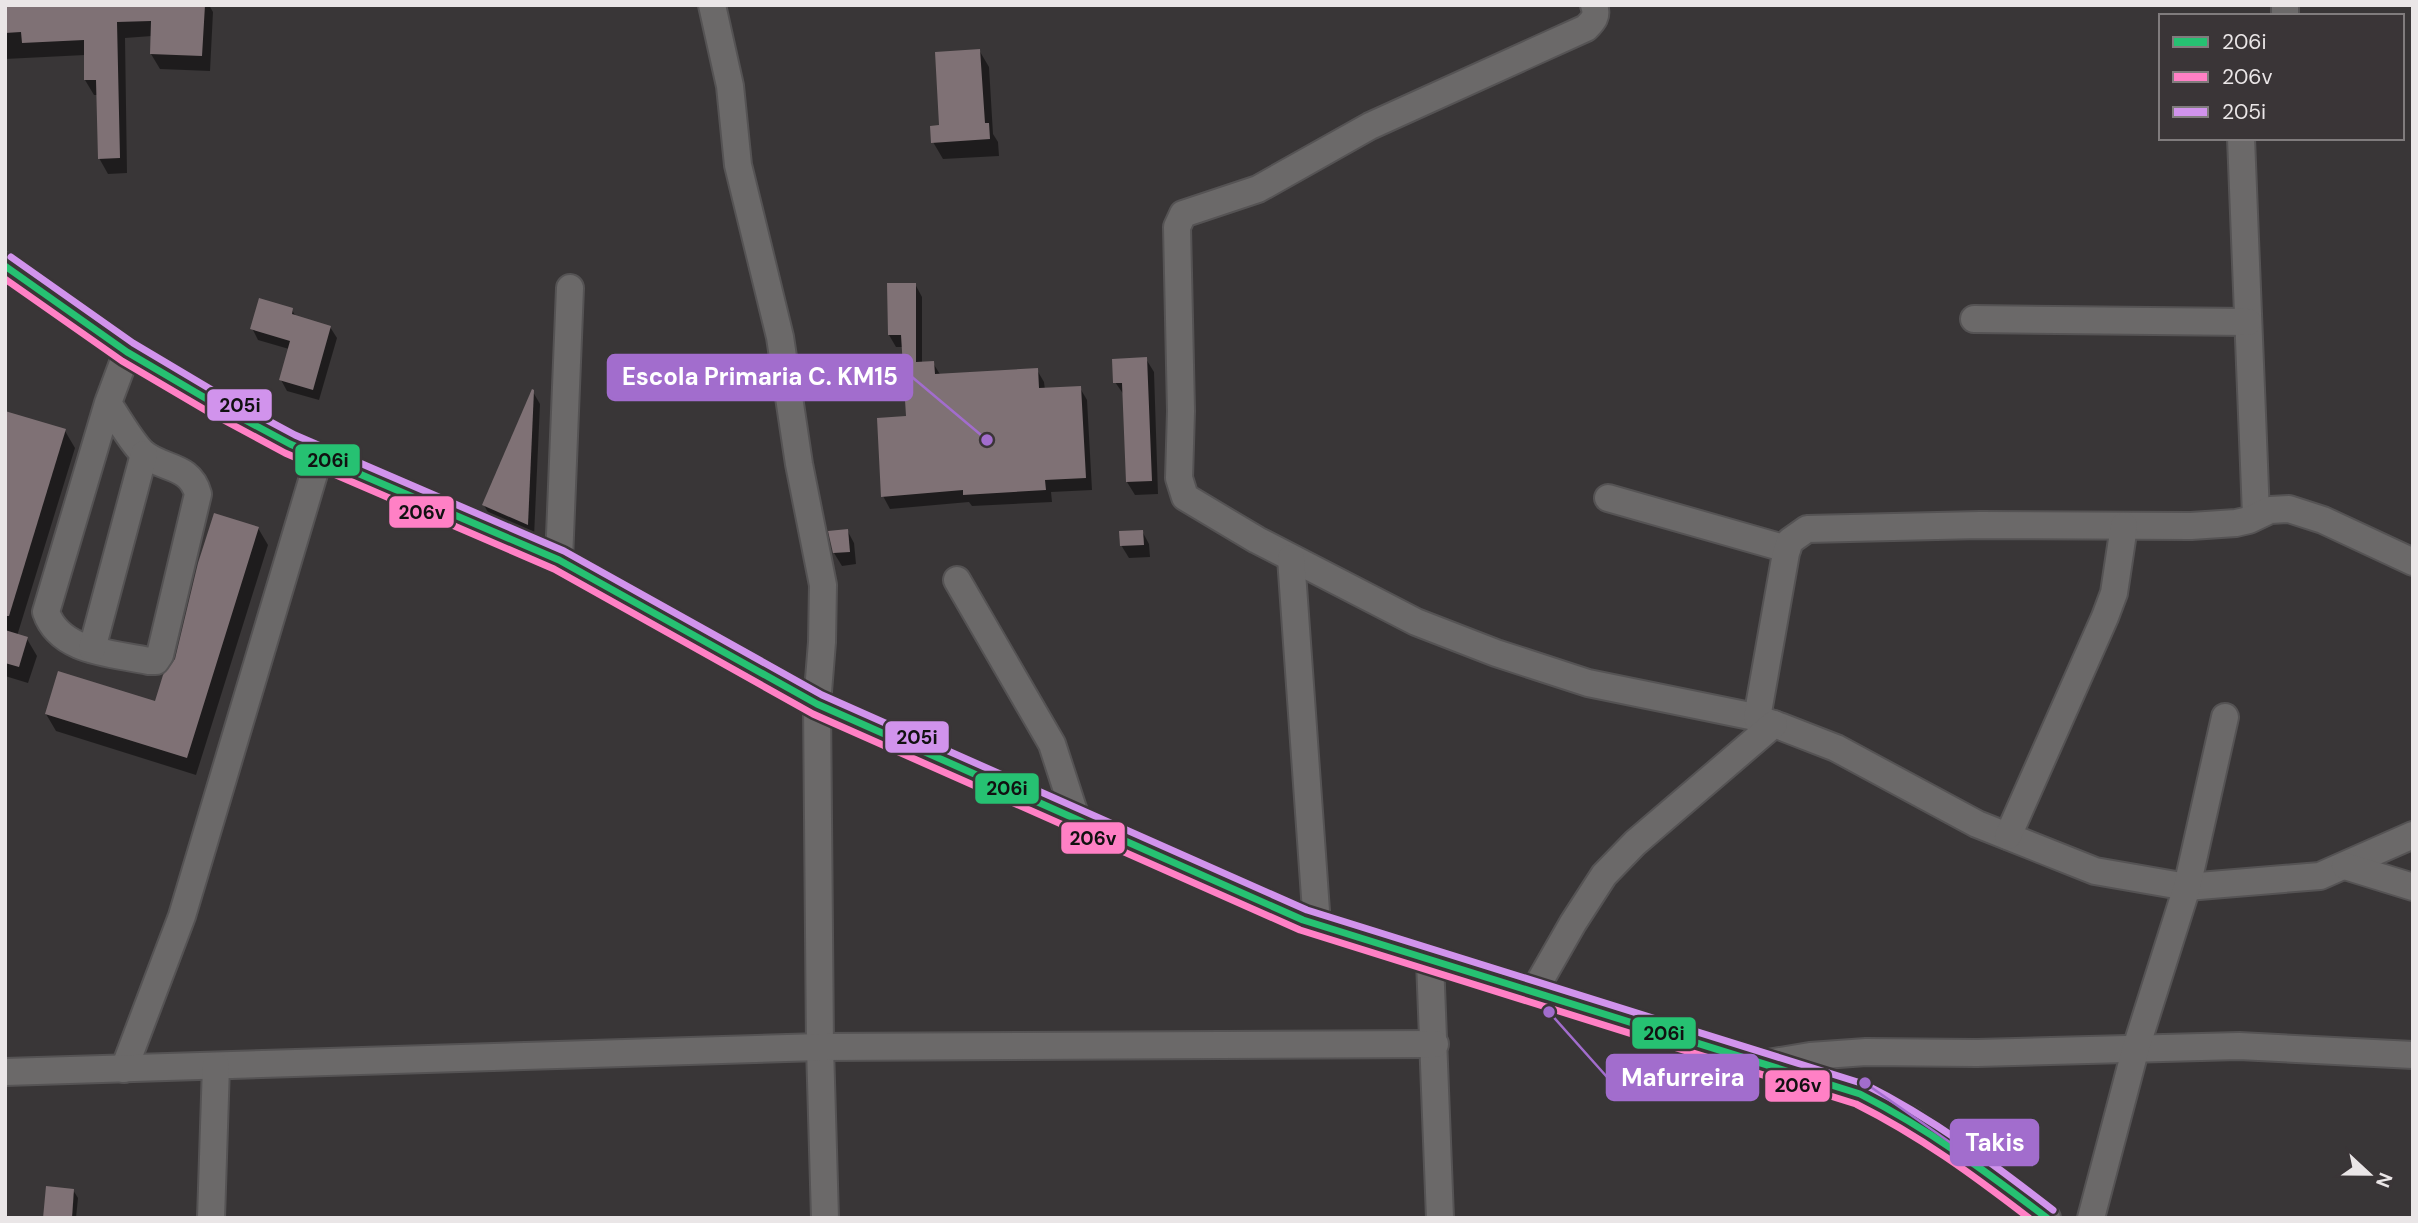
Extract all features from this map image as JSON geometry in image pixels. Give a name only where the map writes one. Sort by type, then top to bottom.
[{"type":"street","points":[[712,5],[730,86],[738,164],[780,337],[799,464],[823,585],[817,704],[820,1047],[825,1218]]},
{"type":"street","points":[[1594,5],[1594,21],[1586,29],[1370,126],[1258,189],[1183,214],[1177,227],[1181,411],[1179,478],[1185,497],[1198,507],[1291,558],[1416,622],[1496,653],[1588,683],[1765,721],[1836,748],[1977,824],[2095,871],[2187,887],[2320,876],[2413,835]]},
{"type":"street","points":[[2241,140],[2256,515]]},
{"type":"street","points":[[5,266],[127,352],[212,402],[319,457],[559,560],[817,704],[1317,925],[1860,1094],[1907,1118],[1960,1152],[2047,1218]]},
{"type":"street","points":[[559,560],[570,288]]},
{"type":"street","points":[[1974,319],[2248,321]]},
{"type":"street","points":[[108,403],[144,454],[189,476],[198,494],[160,655],[156,661],[72,643],[58,632],[46,612],[108,403],[127,352]]},
{"type":"street","points":[[92,649],[144,454]]},
{"type":"street","points":[[124,1069],[182,916],[319,457]]},
{"type":"street","points":[[1608,498],[1787,549]]},
{"type":"street","points":[[1533,993],[1604,875],[1765,721],[1787,549],[1796,535],[1807,528],[1980,525],[2202,526],[2236,523],[2270,510],[2289,509],[2323,520],[2413,562]]},
{"type":"street","points":[[2008,836],[2114,593],[2124,526]]},
{"type":"street","points":[[1291,558],[1317,925]]},
{"type":"street","points":[[957,580],[1052,744],[1076,818]]},
{"type":"street","points":[[2091,1218],[2135,1051],[2187,887],[2225,718]]},
{"type":"street","points":[[2344,866],[2413,887]]},
{"type":"street","points":[[1430,961],[1440,1218]]},
{"type":"street","points":[[5,1072],[820,1047],[1435,1044]]},
{"type":"street","points":[[1762,1064],[1810,1056],[1866,1052],[2135,1051],[2239,1046],[2413,1055]]},
{"type":"street","points":[[211,1218],[216,1066]]},
{"type":"building","points":[[5,5],[205,5],[202,56],[150,54],[151,21],[117,22],[120,158],[98,159],[96,80],[84,80],[84,40],[22,43],[21,32],[5,33]]},
{"type":"building","points":[[980,49],[985,123],[989,123],[990,139],[931,143],[930,126],[939,125],[935,52]]},
{"type":"building","points":[[887,283],[916,283],[916,362],[934,361],[935,374],[1038,368],[1039,388],[1081,386],[1086,478],[1045,480],[1046,490],[963,495],[963,490],[881,497],[877,418],[906,416],[901,335],[888,335]]},
{"type":"building","points":[[259,298],[293,308],[292,314],[331,326],[313,390],[279,380],[290,341],[250,329]]},
{"type":"building","points":[[1147,357],[1152,481],[1126,482],[1122,383],[1113,383],[1112,359]]},
{"type":"building","points":[[532,389],[534,390],[528,525],[482,505]]},
{"type":"building","points":[[5,411],[66,429],[9,616],[5,616]]},
{"type":"building","points":[[214,513],[259,527],[187,758],[45,714],[58,671],[155,701],[163,675],[175,659],[198,563]]},
{"type":"building","points":[[848,529],[850,552],[833,553],[828,531]]},
{"type":"building","points":[[1143,530],[1144,545],[1120,546],[1119,531]]},
{"type":"building","points":[[5,630],[28,637],[19,667],[5,663]]},
{"type":"building","points":[[46,1186],[74,1189],[72,1218],[43,1218]]},
{"type":"transit line","name":"205i","points":[[11,257],[133,343],[217,393],[295,435],[564,551],[822,695],[1307,910],[1864,1084],[1938,1127],[2053,1210]]},
{"type":"transit line","name":"206i","points":[[5,266],[127,352],[212,402],[290,444],[559,560],[817,704],[1303,920],[1860,1094],[1956,1152],[2047,1218]]},
{"type":"transit line","name":"206v","points":[[5,279],[122,361],[285,453],[554,569],[813,714],[1300,930],[1856,1104],[1945,1157],[2029,1218]]},
{"type":"place","name":"Escola Primaria C. KM15","points":[[987,440]]},
{"type":"place","name":"Mafurreira","points":[[1549,1012]]},
{"type":"place","name":"Takis","points":[[1865,1083]]}]
